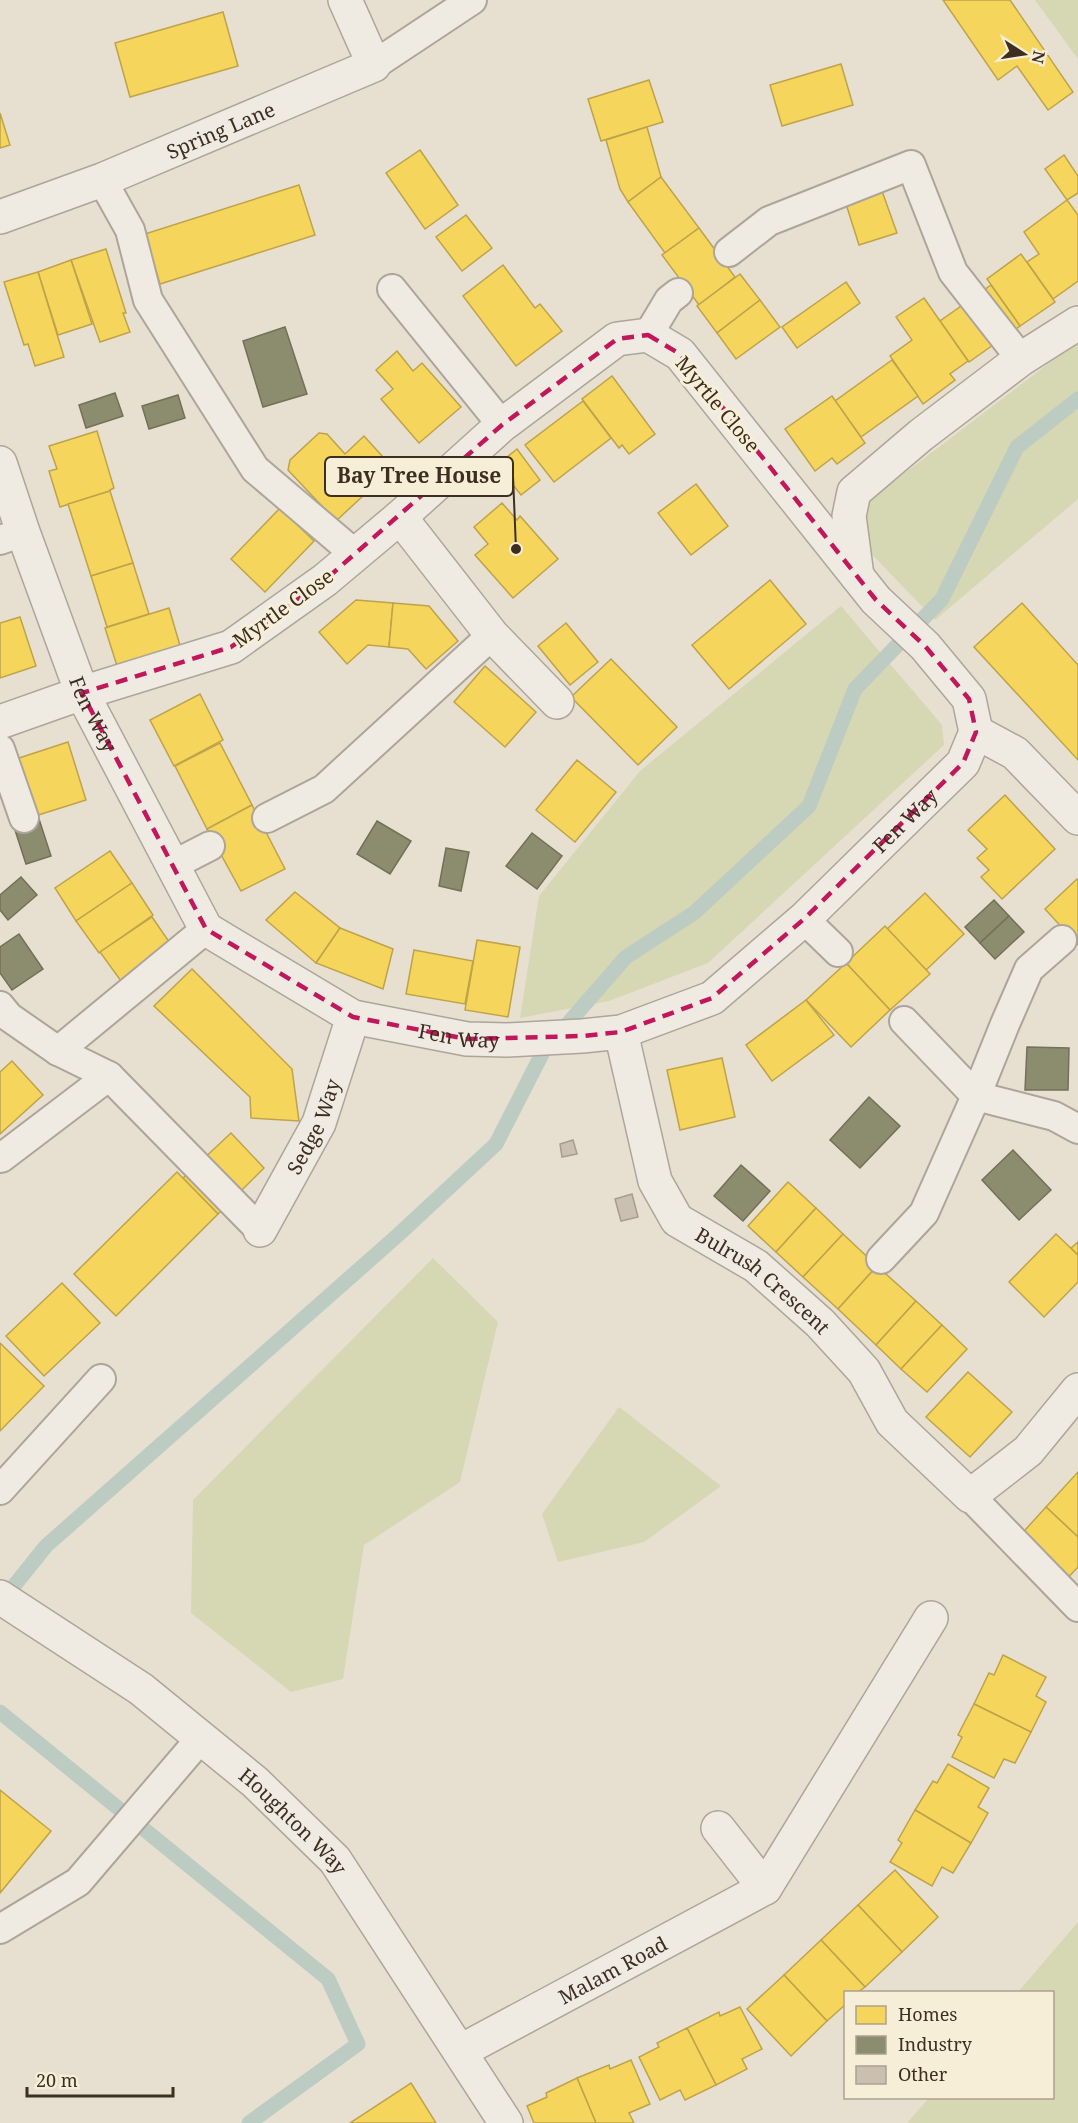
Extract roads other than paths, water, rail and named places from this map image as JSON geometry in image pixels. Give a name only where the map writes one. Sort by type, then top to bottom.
[{"type":"street","points":[[345,0],[374,65]]},
{"type":"street","name":"Spring Lane","points":[[0,217],[102,180],[374,65]]},
{"type":"street","points":[[858,577],[849,516],[854,492],[921,435],[1021,359],[1078,323]]},
{"type":"street","name":"Myrtle Close","points":[[0,722],[82,693],[231,648],[325,580],[400,517],[502,425],[617,339],[648,335],[680,354],[858,577],[890,613],[925,646],[969,699],[976,732]]},
{"type":"street","name":"Fen Way","points":[[0,463],[11,536],[82,693],[206,929],[353,1017],[467,1039],[507,1040],[621,1032],[712,998],[804,919],[963,764],[976,732]]},
{"type":"street","points":[[400,517],[492,635],[557,702]]},
{"type":"street","points":[[976,732],[1016,753],[1077,815]]},
{"type":"street","name":"Sedge Way","points":[[260,1230],[319,1124],[353,1017]]},
{"type":"street","name":"Bulrush Crescent","points":[[621,1032],[655,1181],[677,1220],[756,1266],[825,1318],[864,1371],[892,1422],[970,1496]]},
{"type":"street","points":[[970,1496],[1028,1451],[1078,1390]]},
{"type":"street","name":"Houghton Way","points":[[0,1597],[141,1689],[255,1782],[335,1860],[506,2123]]},
{"type":"street","points":[[718,1828],[765,1888],[931,1618]]},
{"type":"street","name":"Malam Road","points":[[460,2051],[765,1888]]},
{"type":"lane","points":[[374,65],[472,0]]},
{"type":"lane","points":[[729,252],[769,221],[911,165],[953,272],[1021,359]]},
{"type":"lane","points":[[102,180],[130,230],[148,300],[255,469],[355,554]]},
{"type":"lane","points":[[392,289],[502,425]]},
{"type":"lane","points":[[648,335],[669,300],[678,293]]},
{"type":"lane","points":[[267,818],[324,789],[492,635]]},
{"type":"lane","points":[[0,749],[24,818]]},
{"type":"lane","points":[[173,865],[210,846]]},
{"type":"lane","points":[[804,919],[838,952]]},
{"type":"lane","points":[[58,1051],[206,929]]},
{"type":"lane","points":[[881,1259],[924,1213],[1029,969],[1062,940]]},
{"type":"lane","points":[[0,1006],[9,1017],[58,1051],[109,1076],[260,1230]]},
{"type":"lane","points":[[904,1022],[976,1096],[1054,1116],[1078,1129]]},
{"type":"lane","points":[[1,1158],[109,1076]]},
{"type":"lane","points":[[0,1490],[101,1379]]},
{"type":"lane","name":"Bulrush Crescent","points":[[970,1496],[1078,1607]]},
{"type":"lane","points":[[0,1929],[78,1882],[201,1738]]},
{"type":"waterway","points":[[1,1602],[46,1546],[398,1235],[496,1144],[543,1052],[626,957],[694,913],[809,806],[855,689],[942,599],[1017,447],[1078,399]]},
{"type":"waterway","points":[[0,1712],[328,1979],[358,2044],[249,2123]]},
{"type":"place","name":"Bay Tree House","points":[[516,549]]}]
